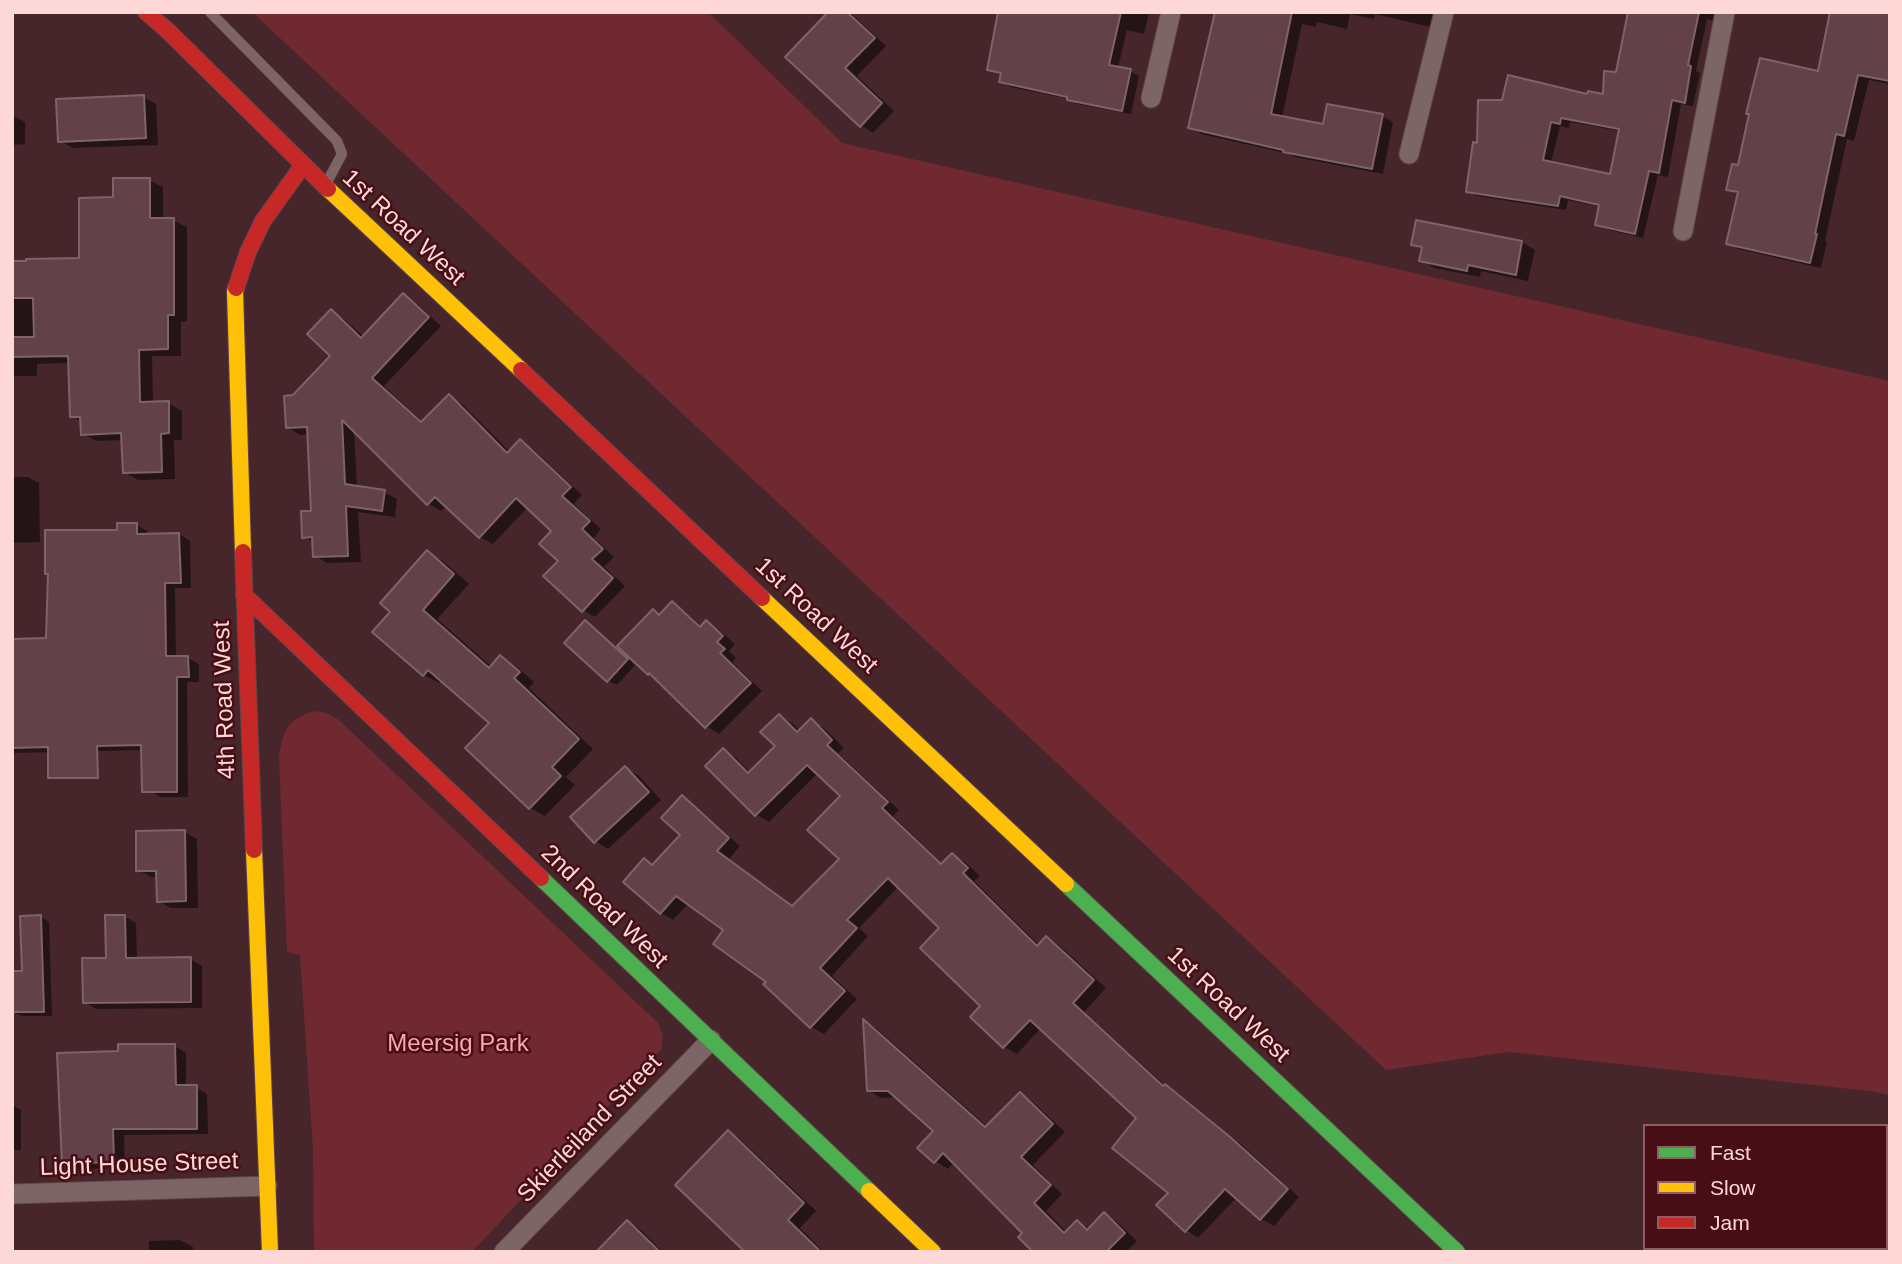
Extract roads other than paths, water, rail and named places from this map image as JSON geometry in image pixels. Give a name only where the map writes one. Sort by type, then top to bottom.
[{"type":"street","name":"1st Road West","points":[[146,12],[325,186],[1457,1252]]},
{"type":"street","points":[[1151,98],[1171,12]]},
{"type":"street","points":[[1409,154],[1444,12]]},
{"type":"street","points":[[1683,231],[1725,12]]},
{"type":"street","name":"4th Road West","points":[[270,1252],[234,292],[262,221],[303,165]]},
{"type":"street","name":"2nd Road West","points":[[244,595],[933,1252]]},
{"type":"street","name":"Skierleiland Street","points":[[504,1252],[711,1040]]},
{"type":"street","name":"Light House Street","points":[[12,1194],[267,1186]]},
{"type":"lane","points":[[210,12],[337,141],[342,154],[325,186]]},
{"type":"park label","name":"Meersig Park","points":[[458,1044]]}]
